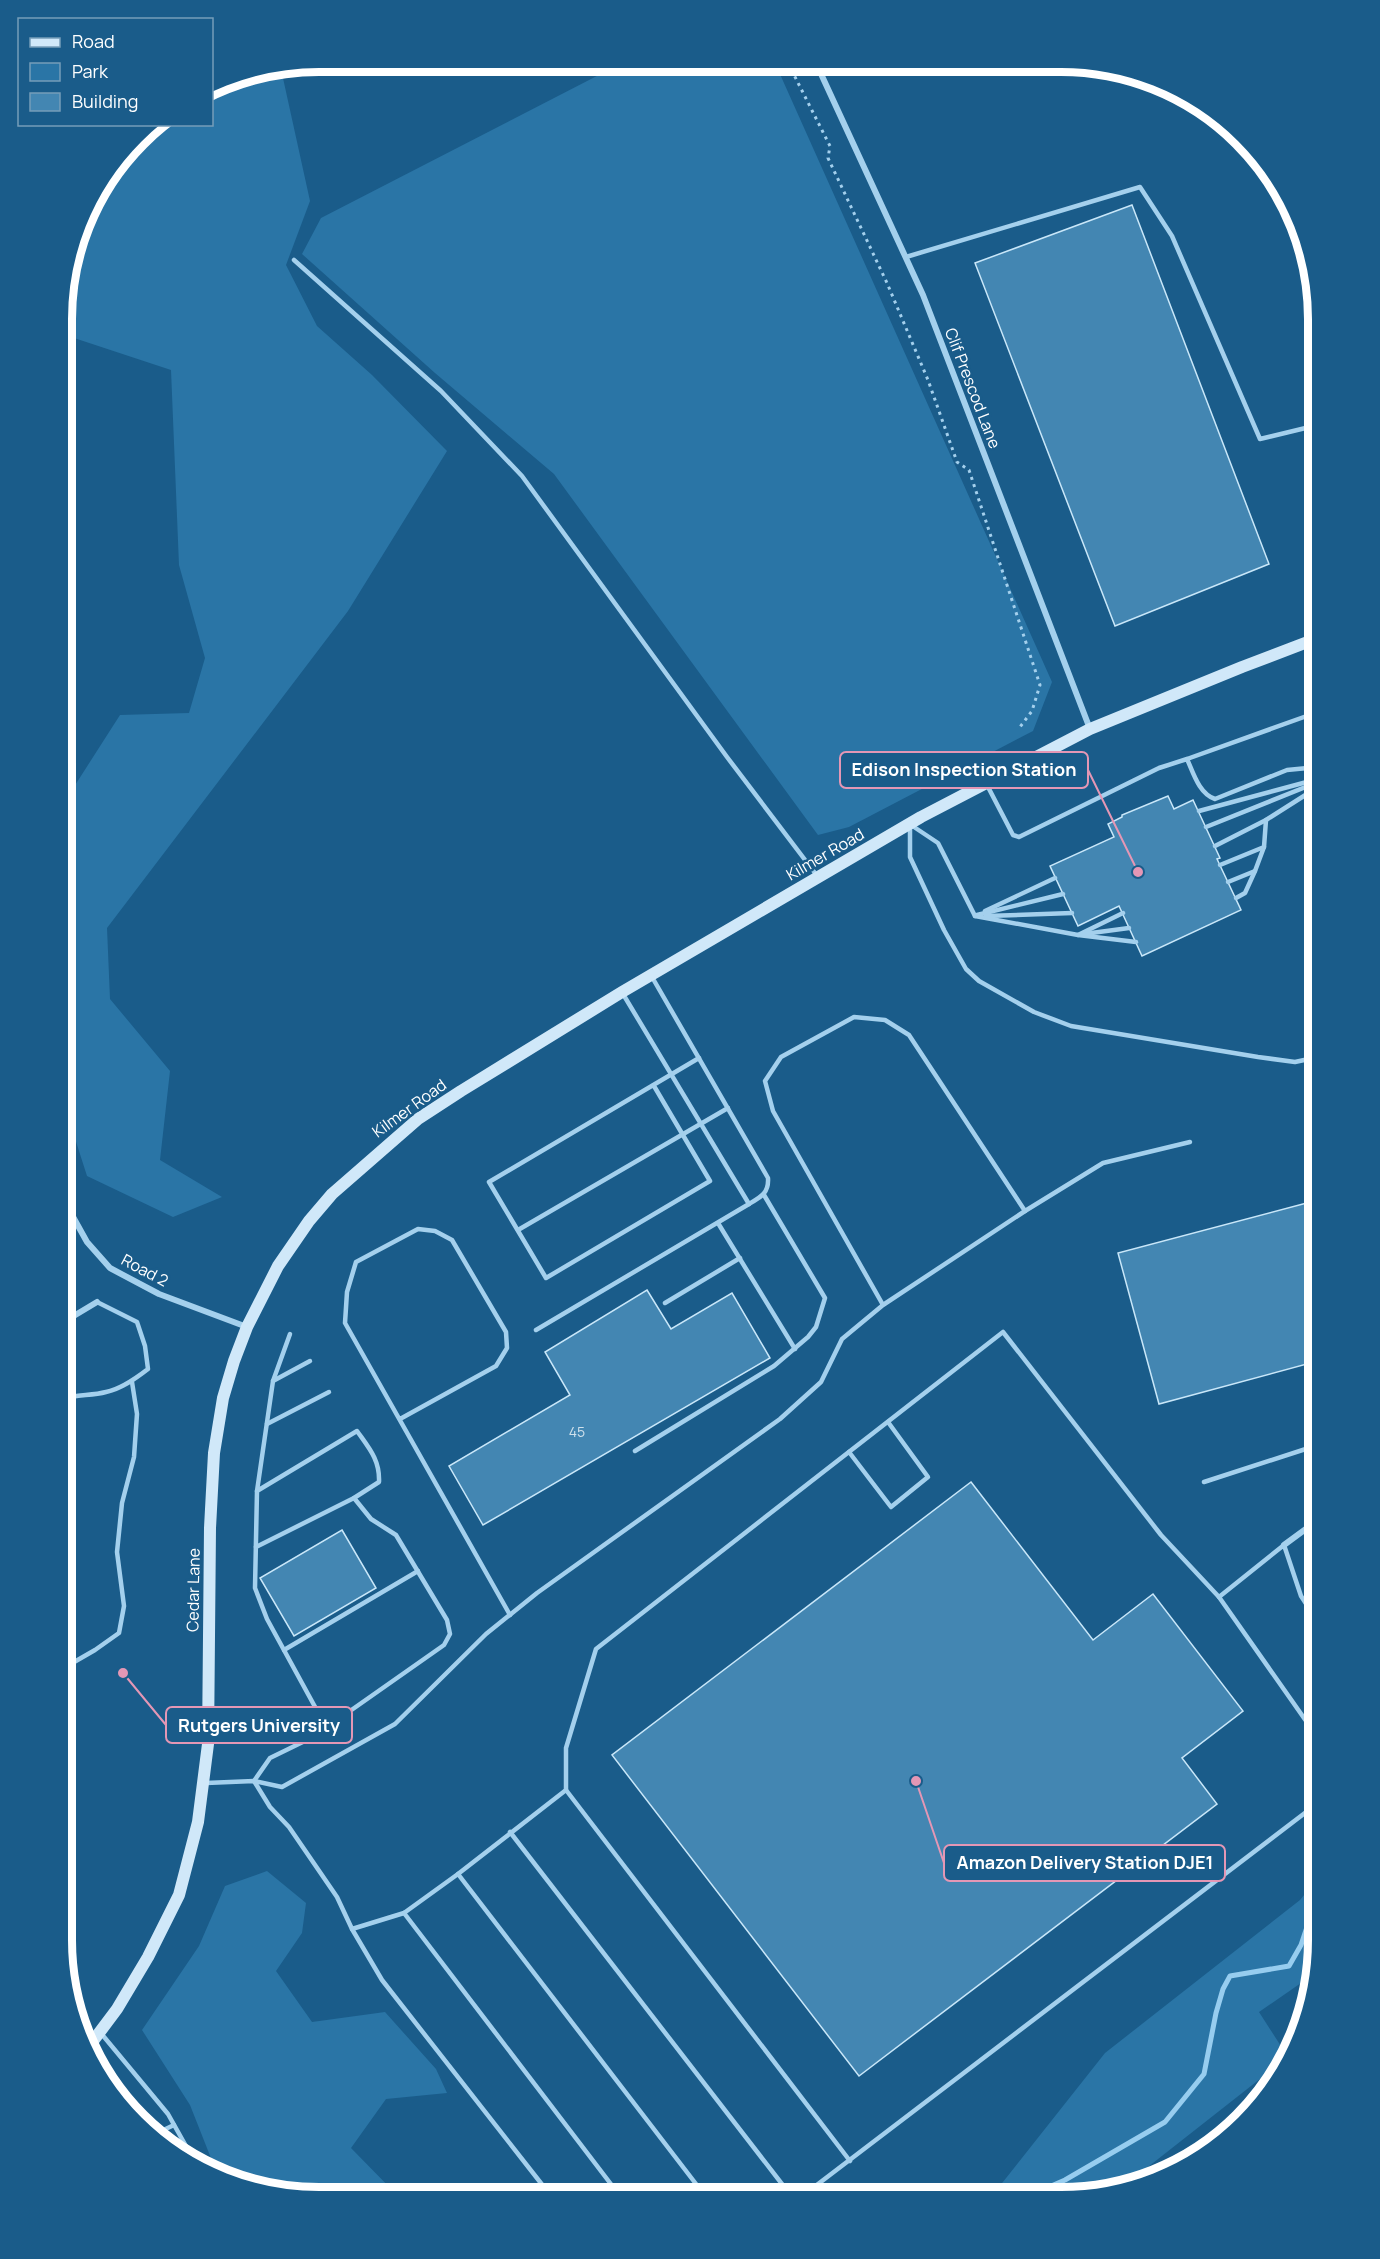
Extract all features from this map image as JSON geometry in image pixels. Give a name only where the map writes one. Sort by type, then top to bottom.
[{"type":"street","name":"Clif Prescod Lane","points":[[820,72],[927,306],[1090,729]]},
{"type":"street","name":"Kilmer Road","points":[[377,1152],[418,1119],[622,992],[910,824],[1090,729],[1308,642]]},
{"type":"street","name":"Cedar Lane","points":[[94,2040],[117,2009],[148,1957],[179,1895],[198,1822],[208,1744],[210,1528],[214,1453],[223,1398],[234,1361],[247,1327],[278,1266],[309,1221],[332,1194],[377,1152]]},
{"type":"street","name":"Road 2","points":[[72,1215],[87,1242],[111,1268],[159,1294],[247,1327]]},
{"type":"street","points":[[72,1317],[97,1302]]},
{"type":"street","points":[[1284,1545],[1308,1527]]},
{"type":"lane","points":[[906,257],[1140,187],[1172,236],[1260,439],[1308,427]]},
{"type":"lane","points":[[294,260],[441,392],[522,476],[727,757],[818,877]]},
{"type":"lane","points":[[986,783],[1013,835],[1019,837],[1159,768],[1308,716]]},
{"type":"lane","points":[[1187,759],[1202,789],[1208,797],[1215,799],[1287,770],[1308,768]]},
{"type":"lane","points":[[1199,811],[1308,783]]},
{"type":"lane","points":[[1206,827],[1308,784]]},
{"type":"lane","points":[[1215,846],[1266,820],[1308,793]]},
{"type":"lane","points":[[1236,898],[1245,893],[1255,871],[1263,847],[1266,820]]},
{"type":"lane","points":[[910,824],[938,843],[975,916]]},
{"type":"lane","points":[[910,824],[910,857],[944,930],[966,969],[988,986],[1034,1012],[1071,1026],[1258,1057],[1295,1062],[1308,1059]]},
{"type":"lane","points":[[1220,865],[1263,847]]},
{"type":"lane","points":[[1228,882],[1255,871]]},
{"type":"lane","points":[[975,916],[1055,878]]},
{"type":"lane","points":[[975,916],[1063,894]]},
{"type":"lane","points":[[975,916],[1072,913]]},
{"type":"lane","points":[[1078,935],[1122,913]]},
{"type":"lane","points":[[975,916],[1078,935],[1136,942]]},
{"type":"lane","points":[[1078,935],[1129,928]]},
{"type":"lane","points":[[536,1330],[764,1195],[768,1187],[768,1178],[651,975]]},
{"type":"lane","points":[[622,992],[749,1204]]},
{"type":"lane","points":[[883,1305],[772,1111],[765,1081],[782,1057],[854,1017],[885,1020],[909,1035],[1025,1211]]},
{"type":"lane","points":[[654,1086],[710,1181],[546,1278],[489,1182],[699,1058]]},
{"type":"lane","points":[[518,1230],[728,1108]]},
{"type":"lane","points":[[203,1783],[254,1780],[282,1787],[395,1724],[486,1635],[510,1615],[648,1512],[780,1419],[821,1382],[842,1339],[883,1305],[1025,1211],[1103,1163],[1190,1142]]},
{"type":"lane","points":[[635,1451],[774,1366],[795,1349],[816,1327],[825,1298],[764,1195]]},
{"type":"lane","points":[[718,1223],[795,1349]]},
{"type":"lane","points":[[400,1419],[496,1366],[507,1348],[506,1332],[452,1240],[435,1231],[418,1229],[356,1262],[347,1292],[345,1323],[510,1615]]},
{"type":"lane","points":[[665,1303],[740,1258]]},
{"type":"lane","points":[[72,1396],[106,1392],[132,1382],[148,1369],[145,1346],[137,1322],[97,1302]]},
{"type":"lane","points":[[850,2161],[567,1790],[566,1748],[596,1649],[1003,1332],[1161,1535],[1219,1597],[1308,1724]]},
{"type":"lane","points":[[290,1334],[273,1381],[257,1491],[255,1588],[267,1619],[326,1727]]},
{"type":"lane","points":[[273,1381],[310,1361]]},
{"type":"lane","points":[[72,1663],[119,1633],[124,1606],[117,1552],[122,1503],[134,1457],[137,1414],[132,1382]]},
{"type":"lane","points":[[267,1424],[329,1392]]},
{"type":"lane","points":[[849,1452],[891,1507],[928,1477],[888,1422]]},
{"type":"lane","points":[[256,1547],[354,1498],[380,1482],[380,1470],[376,1457],[357,1431],[257,1491]]},
{"type":"lane","points":[[1204,1482],[1308,1448]]},
{"type":"lane","points":[[254,1780],[270,1758],[313,1737],[444,1645],[450,1634],[447,1620],[396,1535],[371,1519],[354,1498]]},
{"type":"lane","points":[[1219,1597],[1284,1545],[1301,1596],[1308,1607]]},
{"type":"lane","points":[[284,1650],[418,1571]]},
{"type":"lane","points":[[254,1780],[270,1807],[289,1827],[337,1897],[352,1929],[382,1980],[544,2187]]},
{"type":"lane","points":[[352,1929],[404,1913],[567,1790]]},
{"type":"lane","points":[[815,2187],[1308,1811]]},
{"type":"lane","points":[[510,1832],[784,2187]]},
{"type":"lane","points":[[458,1874],[699,2187]]},
{"type":"lane","points":[[404,1913],[614,2187]]},
{"type":"lane","points":[[100,2032],[168,2114],[187,2148]]},
{"type":"lane","points":[[162,2131],[174,2125]]},
{"type":"path","points":[[793,72],[830,146],[828,158],[887,283],[928,380],[957,462],[969,470],[1040,685],[1032,711],[1020,728]]},
{"type":"green space","points":[[605,72],[779,72],[1052,682],[1033,731],[849,827],[818,835],[554,474],[435,373],[302,254],[321,218]]},
{"type":"green space","points":[[282,75],[310,201],[286,265],[317,326],[372,375],[447,451],[348,611],[107,928],[110,999],[170,1071],[160,1160],[222,1197],[173,1217],[87,1176],[72,1129],[72,790],[120,715],[189,713],[205,658],[179,565],[171,370],[72,337],[73,303],[81,253],[97,210],[133,156],[165,126],[213,126],[213,96],[255,80]]},
{"type":"green space","points":[[267,1871],[306,1903],[302,1933],[276,1971],[312,2022],[385,2012],[436,2069],[447,2093],[386,2099],[351,2148],[389,2187],[287,2185],[255,2179],[213,2163],[190,2105],[142,2030],[199,1946],[225,1886]]},
{"type":"green space","points":[[1308,1890],[1308,1940],[1304,1981],[1259,2012],[1283,2049],[1270,2071],[1138,2175],[1093,2185],[999,2187],[1105,2053],[1300,1900]]},
{"type":"building","points":[[1132,205],[1269,564],[1115,626],[975,263]]},
{"type":"building","points":[[1168,796],[1174,809],[1193,800],[1241,910],[1142,956],[1119,906],[1078,926],[1050,866],[1114,837],[1108,824],[1122,815]]},
{"type":"building","points":[[1308,1203],[1308,1364],[1159,1404],[1118,1253]]},
{"type":"building","points":[[647,1290],[671,1329],[732,1293],[770,1358],[483,1525],[449,1466],[570,1395],[545,1352]]},
{"type":"building","points":[[971,1482],[1093,1640],[1153,1594],[1243,1711],[1182,1758],[1217,1804],[859,2076],[612,1755]]},
{"type":"building","points":[[342,1530],[376,1588],[294,1636],[260,1578]]},
{"type":"waterway","points":[[1049,2187],[1165,2122],[1204,2074],[1216,2013],[1223,1989],[1230,1976],[1289,1966],[1301,1945],[1308,1924]]},
{"type":"place","name":"Edison Inspection Station","points":[[1138,872]]},
{"type":"place","name":"Rutgers University","points":[[123,1673]]},
{"type":"place","name":"Amazon Delivery Station DJE1","points":[[916,1781]]}]
